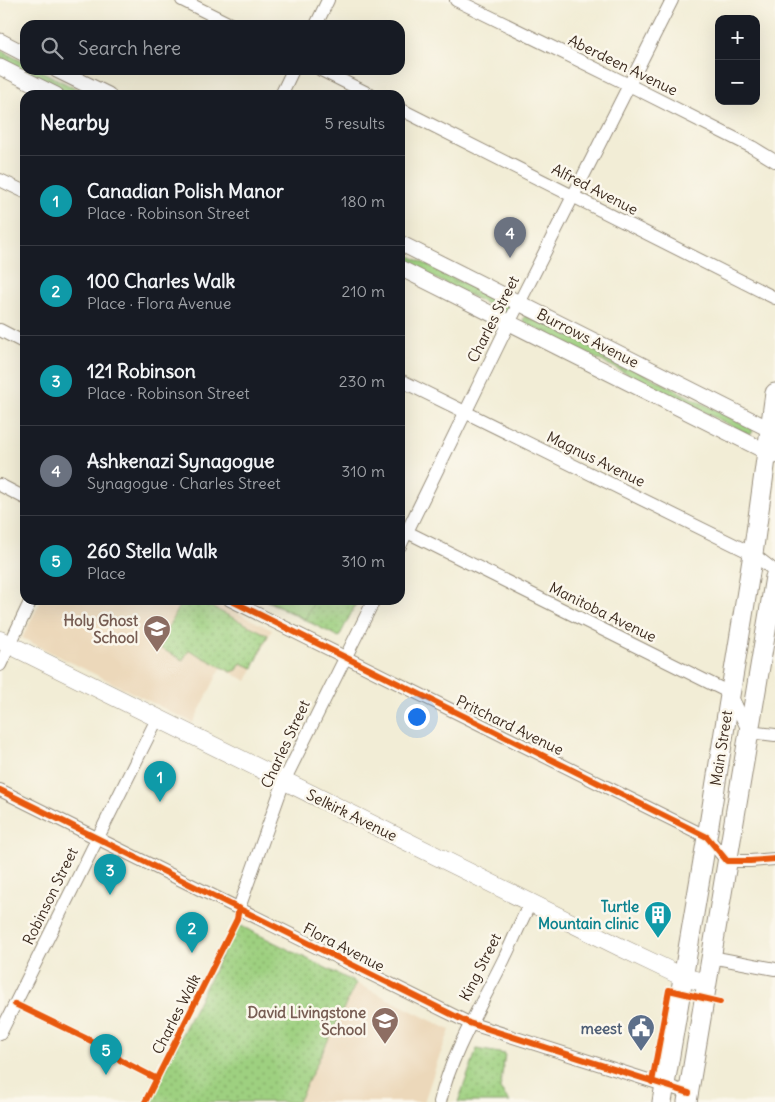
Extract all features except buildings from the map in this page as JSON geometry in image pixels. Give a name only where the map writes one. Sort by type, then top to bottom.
[{"type":"main road","name":"Main Street","points":[[663,1094],[771,454],[775,393]]},
{"type":"main road","name":"Main Street","points":[[688,1098],[775,577]]},
{"type":"main road","name":"Selkirk Avenue","points":[[4,643],[530,904],[683,977],[707,982]]},
{"type":"street","points":[[182,0],[222,20]]},
{"type":"street","points":[[318,20],[328,0]]},
{"type":"street","name":"Aberdeen Avenue","points":[[456,0],[752,147],[775,161]]},
{"type":"street","name":"Charles Street","points":[[405,529],[672,0]]},
{"type":"street","points":[[0,42],[20,52]]},
{"type":"street","points":[[0,67],[46,90]]},
{"type":"street","points":[[67,75],[98,90]]},
{"type":"street","points":[[283,90],[291,75]]},
{"type":"street","points":[[331,75],[361,90]]},
{"type":"street","name":"Alfred Avenue","points":[[405,112],[775,298]]},
{"type":"street","points":[[0,180],[20,190]]},
{"type":"street","name":"Burrows Avenue","points":[[405,246],[773,430]]},
{"type":"street","name":"Burrows Avenue","points":[[405,271],[771,454]]},
{"type":"street","points":[[0,330],[20,340]]},
{"type":"street","name":"Magnus Avenue","points":[[405,382],[753,554],[775,571]]},
{"type":"street","points":[[0,485],[20,495]]},
{"type":"street","name":"Manitoba Avenue","points":[[405,531],[730,693]]},
{"type":"street","points":[[0,665],[4,643],[28,605]]},
{"type":"street","name":"Pritchard Avenue","points":[[240,605],[707,837],[727,860]]},
{"type":"street","name":"Charles Street","points":[[240,908],[284,781],[371,605]]},
{"type":"street","points":[[730,693],[749,732],[775,735]]},
{"type":"street","name":"Robinson Street","points":[[0,1034],[96,838],[157,719]]},
{"type":"street","name":"Flora Avenue","points":[[0,790],[470,1024],[663,1094],[688,1098]]},
{"type":"street","points":[[727,860],[775,859]]},
{"type":"street","name":"King Street","points":[[440,1102],[444,1084],[470,1024],[530,904]]},
{"type":"street","points":[[712,956],[775,969]]},
{"type":"shaded area","name":"Holy Ghost School","points":[[38,605],[222,605],[272,630],[247,681],[221,668],[193,723],[22,638]]},
{"type":"shaded area","name":"David Livingstone School","points":[[356,983],[450,1030],[424,1102],[298,1102]]},
{"type":"green space","points":[[0,50],[20,60],[20,71],[0,61]]},
{"type":"green space","points":[[28,75],[49,75],[78,90],[58,90]]},
{"type":"green space","points":[[405,254],[511,307],[507,314],[405,263]]},
{"type":"green space","points":[[529,315],[753,429],[752,433],[750,435],[523,322],[524,317]]},
{"type":"green space","points":[[179,605],[207,605],[268,635],[253,668],[241,663],[237,670],[231,672],[189,650],[183,660],[158,647]]},
{"type":"green space","points":[[275,605],[355,605],[339,637]]},
{"type":"green space","points":[[277,605],[312,605],[305,619]]},
{"type":"green space","points":[[237,924],[356,983],[298,1102],[148,1102]]},
{"type":"green space","points":[[477,1049],[505,1054],[500,1089],[510,1102],[458,1102]]},
{"type":"cycle path","points":[[240,605],[707,837],[727,861],[775,859]]},
{"type":"cycle path","points":[[0,790],[469,1023],[689,1093]]},
{"type":"cycle path","name":"Charles Walk","points":[[145,1102],[237,919],[239,908]]},
{"type":"cycle path","points":[[652,1082],[669,990],[720,1002]]},
{"type":"cycle path","points":[[15,1004],[112,1051],[120,1060],[157,1079]]},
{"type":"place","name":"Ashkenazi Synagogue","points":[[510,258]]},
{"type":"place","name":"Holy Ghost School","points":[[157,653]]},
{"type":"place","name":"Canadian Polish Manor","points":[[160,802]]},
{"type":"place","name":"121 Robinson","points":[[110,895]]},
{"type":"place","name":"Turtle Mountain clinic","points":[[658,939]]},
{"type":"place","name":"100 Charles Walk","points":[[192,953]]},
{"type":"place","name":"David Livingstone School","points":[[385,1045]]},
{"type":"place","name":"meest","points":[[641,1052]]},
{"type":"place","name":"260 Stella Walk","points":[[106,1075]]}]
